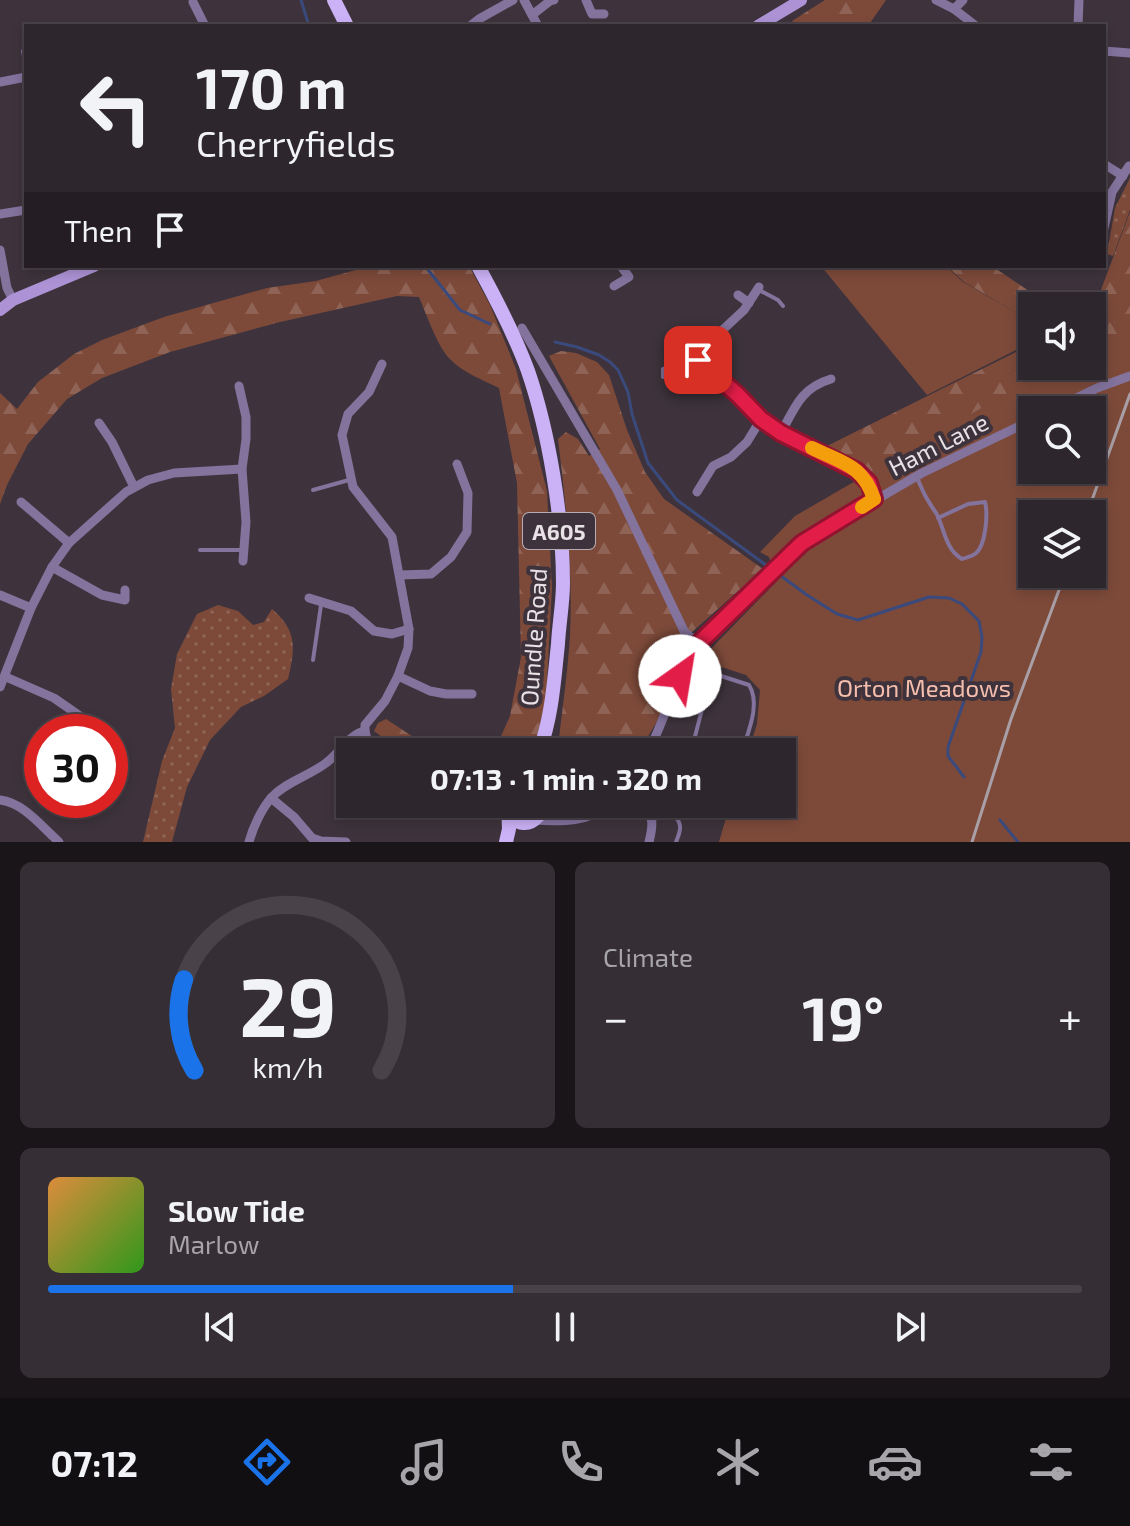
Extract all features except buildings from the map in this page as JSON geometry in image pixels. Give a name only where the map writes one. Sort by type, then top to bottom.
[{"type":"main road","points":[[334,0],[346,24]]},
{"type":"main road","name":"Oundle Road","points":[[479,268],[520,329],[543,424],[557,503],[563,583],[553,697],[544,738]]},
{"type":"main road","points":[[506,842],[509,829],[507,818]]},
{"type":"main road","points":[[512,818],[530,822]]},
{"type":"main road","points":[[515,842],[533,818]]},
{"type":"street","points":[[473,24],[513,0]]},
{"type":"street","points":[[524,0],[537,24]]},
{"type":"street","points":[[532,15],[554,0]]},
{"type":"street","points":[[586,0],[592,14],[604,14]]},
{"type":"street","points":[[936,0],[973,24]]},
{"type":"street","points":[[954,9],[963,0]]},
{"type":"street","points":[[1078,24],[1079,0]]},
{"type":"street","points":[[193,1],[204,24]]},
{"type":"street","points":[[761,24],[795,1]]},
{"type":"street","points":[[1106,51],[1130,53]]},
{"type":"street","points":[[0,82],[24,77]]},
{"type":"street","points":[[1106,165],[1123,176]]},
{"type":"street","points":[[1106,219],[1112,192],[1129,166]]},
{"type":"street","points":[[0,214],[24,210]]},
{"type":"street","points":[[0,250],[7,288],[13,300]]},
{"type":"street","points":[[0,310],[13,300],[89,268]]},
{"type":"street","points":[[614,286],[632,275],[623,268]]},
{"type":"street","points":[[698,360],[700,351],[749,303],[758,288]]},
{"type":"street","points":[[738,295],[749,303]]},
{"type":"street","points":[[520,329],[617,490],[685,633],[699,643]]},
{"type":"street","points":[[678,362],[698,360],[761,419],[781,433],[857,471],[869,483],[874,499]]},
{"type":"street","points":[[367,738],[365,725],[385,701],[398,676],[408,648],[409,629],[392,537],[353,487],[342,435],[348,414],[369,392],[382,364]]},
{"type":"street","points":[[1087,396],[1097,388],[1130,376]]},
{"type":"street","points":[[781,433],[800,397],[815,379],[831,379]]},
{"type":"street","points":[[239,386],[246,417],[242,469],[246,522],[243,561]]},
{"type":"street","points":[[697,492],[713,466],[731,457],[747,442],[761,419]]},
{"type":"street","points":[[99,423],[134,487]]},
{"type":"street","name":"Ham Lane","points":[[656,738],[686,660],[699,643],[802,543],[916,476],[1018,427]]},
{"type":"street","points":[[400,575],[431,574],[451,557],[467,532],[468,493],[457,464]]},
{"type":"street","points":[[0,687],[31,608],[52,567],[69,543],[97,517],[134,487],[148,480],[174,473],[242,469]]},
{"type":"street","points":[[21,502],[69,543]]},
{"type":"street","points":[[52,567],[102,595],[126,600]]},
{"type":"street","points":[[0,595],[31,608]]},
{"type":"street","points":[[309,598],[351,611],[374,631],[392,634],[409,629]]},
{"type":"street","points":[[3,675],[54,698],[77,714]]},
{"type":"street","points":[[398,676],[430,691],[472,694]]},
{"type":"street","points":[[249,842],[271,798],[280,789],[328,762],[357,733],[365,731]]},
{"type":"street","points":[[271,798],[294,817],[312,838],[346,842]]},
{"type":"street","points":[[0,800],[20,807],[59,842]]},
{"type":"street","points":[[530,822],[586,818]]},
{"type":"street","points":[[649,842],[652,819]]},
{"type":"lane","points":[[23,51],[24,57]]},
{"type":"lane","points":[[758,288],[783,306]]},
{"type":"lane","points":[[663,377],[663,369],[678,362]]},
{"type":"lane","points":[[916,476],[956,555],[962,559],[976,553],[985,527],[985,502],[968,504],[938,518]]},
{"type":"lane","points":[[313,490],[352,480]]},
{"type":"lane","points":[[200,550],[244,550]]},
{"type":"lane","points":[[313,660],[322,602]]},
{"type":"lane","points":[[695,738],[709,682],[715,674],[752,688],[753,715],[746,738]]},
{"type":"lane","points":[[652,819],[656,818]]},
{"type":"lane","points":[[676,818],[681,829],[676,842]]},
{"type":"green space","points":[[825,0],[886,0],[869,24],[794,24],[792,21]]},
{"type":"green space","points":[[1130,178],[1130,210],[1113,256],[1107,254],[1115,208]]},
{"type":"green space","points":[[1130,212],[1130,362],[1106,365],[1106,292],[1100,292]]},
{"type":"green space","points":[[363,268],[470,268],[490,305],[516,369],[547,491],[552,588],[546,699],[536,738],[500,738],[510,716],[521,657],[517,483],[499,388],[467,372],[450,359],[437,339],[419,297],[397,296],[280,322],[170,352],[102,378],[67,399],[28,444],[0,504],[0,393],[17,409],[38,382],[74,354],[102,340],[164,317],[267,288],[316,281]]},
{"type":"green space","points":[[823,268],[948,268],[963,282],[1018,314],[1018,349],[927,395]]},
{"type":"green space","points":[[949,268],[995,268],[1030,292],[1018,292],[1018,314],[964,282]]},
{"type":"green space","name":"Orton Meadows","points":[[1130,342],[1130,842],[719,842],[726,818],[796,818],[796,738],[752,738],[760,690],[746,675],[700,660],[777,581],[769,557],[760,552],[795,516],[1030,380],[1106,380],[1106,345]]},
{"type":"green space","points":[[561,351],[576,353],[597,362],[609,375],[645,472],[664,499],[763,569],[692,632],[660,716],[647,738],[559,738],[568,661],[571,586],[558,439],[566,432],[578,439],[589,456],[600,449],[549,356]]},
{"type":"green space","points":[[1018,351],[1018,380],[1035,380],[1031,392],[1018,396],[1018,399],[871,477],[864,468],[823,448]]},
{"type":"green space","points":[[218,605],[238,611],[253,625],[264,622],[272,609],[280,617],[292,641],[288,679],[241,707],[210,740],[187,787],[172,842],[143,842],[162,761],[175,728],[171,689],[177,654],[197,614]]},
{"type":"green space","points":[[386,719],[415,738],[383,738],[374,731],[378,723]]},
{"type":"waterway","points":[[301,0],[308,24]]},
{"type":"waterway","points":[[427,268],[460,310],[490,324]]},
{"type":"waterway","points":[[555,342],[599,355],[618,370],[628,392],[648,463],[677,500],[807,595],[837,614],[858,620],[929,597],[949,598],[962,604],[979,621],[981,652],[948,747],[948,756],[964,777]]},
{"type":"waterway","points":[[1000,820],[1018,842]]},
{"type":"railway","points":[[1092,500],[1130,394]]},
{"type":"railway","points":[[972,842],[1011,719],[1060,588]]},
{"type":"slow traffic","points":[[812,448],[857,471],[869,483],[874,499],[862,507]]},
{"type":"route","points":[[680,676],[686,660],[699,643],[802,543],[874,499],[869,483],[857,471],[781,433],[761,419],[698,360]]}]
